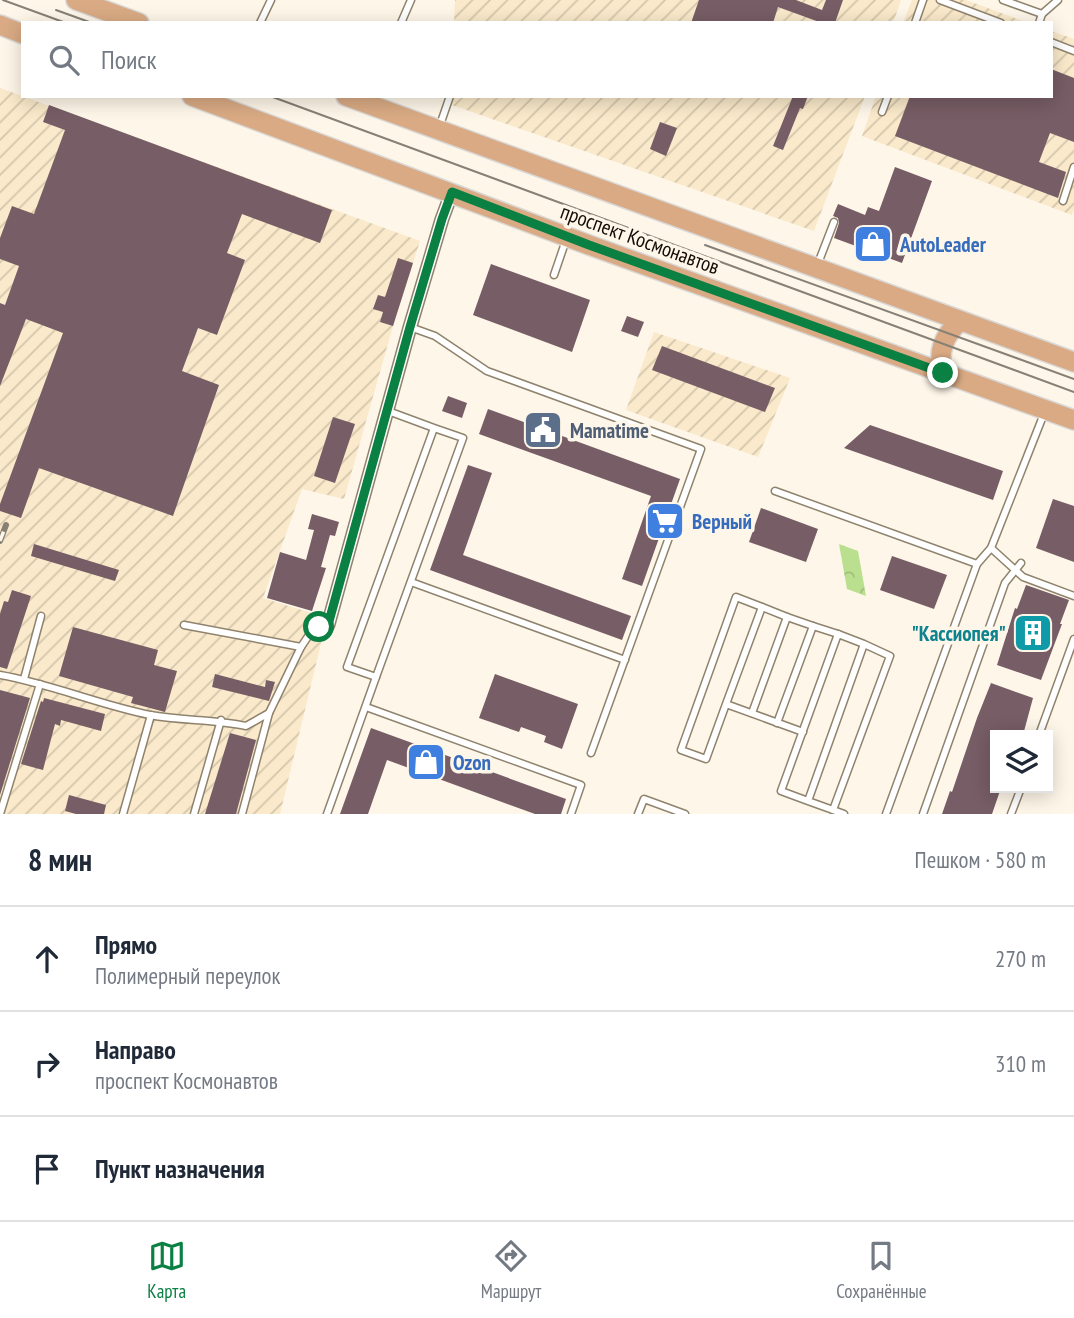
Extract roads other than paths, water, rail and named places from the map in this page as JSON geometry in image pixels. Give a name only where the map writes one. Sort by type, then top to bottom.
[{"type":"main road","points":[[76,0],[134,21]]},
{"type":"main road","points":[[0,25],[21,33]]},
{"type":"main road","name":"проспект Космонавтов","points":[[197,98],[568,237],[1074,420]]},
{"type":"main road","name":"проспект Космонавтов","points":[[369,100],[438,129],[1074,362]]},
{"type":"main road","points":[[943,373],[940,363],[943,343],[947,332],[960,321]]},
{"type":"street","points":[[328,625],[410,327],[452,192]]},
{"type":"lane","points":[[261,21],[271,0]]},
{"type":"lane","points":[[402,21],[411,0]]},
{"type":"lane","points":[[916,21],[923,0]]},
{"type":"lane","points":[[940,0],[996,21]]},
{"type":"lane","points":[[1003,0],[1042,14]]},
{"type":"lane","points":[[1040,21],[1042,14],[1058,0]]},
{"type":"lane","points":[[1053,43],[1074,51]]},
{"type":"lane","points":[[438,129],[449,98]]},
{"type":"lane","points":[[882,112],[887,98]]},
{"type":"lane","points":[[1063,201],[1074,167]]},
{"type":"lane","points":[[816,268],[834,222]]},
{"type":"lane","points":[[554,275],[568,237]]},
{"type":"lane","points":[[410,327],[435,336],[487,371],[701,449],[591,753]]},
{"type":"lane","points":[[886,814],[977,564],[991,548],[1045,410]]},
{"type":"lane","points":[[327,814],[463,438],[388,411]]},
{"type":"lane","points":[[376,677],[347,667],[434,428]]},
{"type":"lane","points":[[775,491],[977,564]]},
{"type":"lane","points":[[991,548],[1023,577],[1074,596]]},
{"type":"lane","points":[[923,814],[1005,583],[1021,563]]},
{"type":"lane","points":[[411,582],[625,660]]},
{"type":"lane","points":[[762,607],[706,760],[681,750],[736,597],[864,644],[890,656],[833,810]]},
{"type":"lane","points":[[24,679],[41,616]]},
{"type":"lane","points":[[752,713],[787,617]]},
{"type":"lane","points":[[184,625],[301,647]]},
{"type":"lane","points":[[242,814],[269,713],[311,632],[328,625]]},
{"type":"lane","points":[[778,723],[813,626]]},
{"type":"lane","points":[[838,634],[781,791],[844,814]]},
{"type":"lane","points":[[1041,730],[1074,639]]},
{"type":"lane","points":[[808,801],[864,644]]},
{"type":"lane","points":[[0,675],[24,679],[151,715],[221,720],[246,726],[269,713]]},
{"type":"lane","points":[[0,814],[40,684]]},
{"type":"lane","points":[[726,704],[803,732]]},
{"type":"lane","points":[[366,706],[581,785],[571,814]]},
{"type":"lane","points":[[123,814],[151,715]]},
{"type":"lane","points":[[194,814],[221,720]]},
{"type":"lane","points":[[1011,814],[1019,793]]},
{"type":"lane","points":[[638,814],[643,799],[685,814]]},
{"type":"tram line","points":[[3,0],[61,21]]},
{"type":"tram line","points":[[56,10],[86,21]]},
{"type":"tram line","points":[[275,98],[1074,392]]},
{"type":"tram line","points":[[705,245],[1074,379]]},
{"type":"railway","points":[[0,541],[6,525]]},
{"type":"place","name":"AutoLeader","points":[[873,244]]},
{"type":"place","name":"Mamatime","points":[[543,430]]},
{"type":"place","name":"Верный","points":[[665,521]]},
{"type":"place","name":"\"Кассиопея\"","points":[[1033,633]]},
{"type":"place","name":"Ozon","points":[[426,762]]}]
